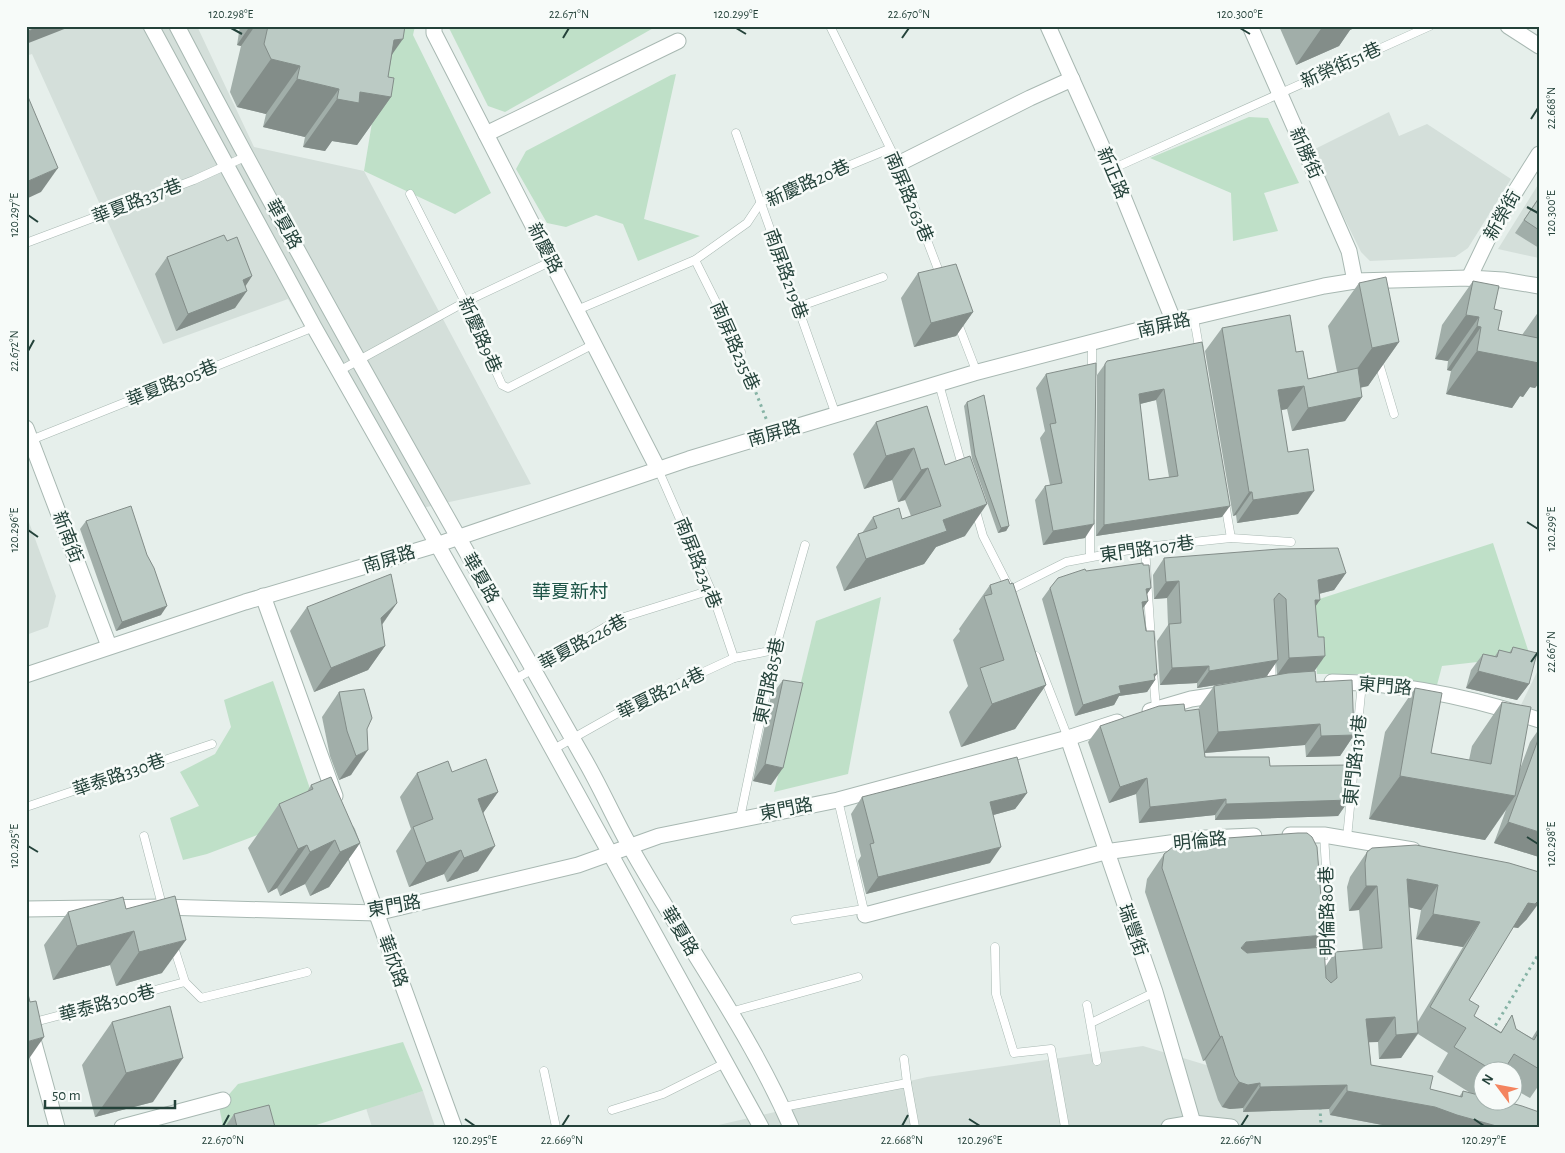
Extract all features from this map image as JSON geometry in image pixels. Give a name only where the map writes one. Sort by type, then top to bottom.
[{"type":"street","name":"華夏路","points":[[152,26],[314,327],[514,680],[727,1062],[761,1127]]},
{"type":"street","name":"華夏路","points":[[177,26],[358,360],[573,740],[629,845],[730,1012],[792,1127]]},
{"type":"street","name":"新慶路","points":[[434,26],[434,33],[658,469]]},
{"type":"street","name":"新正路","points":[[1048,26],[1112,169],[1174,322]]},
{"type":"street","name":"新勝街","points":[[1250,26],[1349,251],[1357,286]]},
{"type":"street","points":[[1508,26],[1539,46]]},
{"type":"street","points":[[486,134],[678,41]]},
{"type":"street","points":[[898,164],[1072,79]]},
{"type":"street","name":"新榮街","points":[[1469,278],[1495,224],[1539,154]]},
{"type":"street","name":"南屏路","points":[[26,675],[263,596],[458,538],[658,469],[977,372],[1324,286],[1357,286],[1469,278],[1503,280],[1539,286]]},
{"type":"street","name":"新南街","points":[[29,434],[109,646]]},
{"type":"street","name":"華欣路","points":[[263,596],[454,1127]]},
{"type":"street","name":"東門路","points":[[1318,682],[1412,687],[1450,695],[1539,720]]},
{"type":"street","points":[[1254,689],[1290,684]]},
{"type":"street","name":"東門路","points":[[26,909],[376,913],[578,865],[629,845],[740,818],[838,800],[1068,738],[1156,709],[1192,704],[1236,692]]},
{"type":"street","name":"瑞豐街","points":[[1068,738],[1105,852],[1155,992],[1193,1125]]},
{"type":"street","name":"明倫路","points":[[865,912],[1105,852],[1206,838],[1324,835],[1431,853]]},
{"type":"street","points":[[28,1019],[57,1127]]},
{"type":"street","points":[[122,1127],[223,1100]]},
{"type":"street","points":[[1169,1127],[1193,1125],[1231,1127]]},
{"type":"lane","name":"南屏路263巷","points":[[830,26],[898,164],[944,286]]},
{"type":"lane","name":"新榮街51巷","points":[[1112,169],[1279,92],[1430,26]]},
{"type":"lane","name":"南屏路219巷","points":[[736,133],[836,415]]},
{"type":"lane","name":"新慶路20巷","points":[[577,310],[695,260],[747,223],[760,202],[889,148]]},
{"type":"lane","name":"華夏路337巷","points":[[26,243],[247,156]]},
{"type":"lane","name":"新慶路9巷","points":[[410,194],[465,302],[502,385],[508,388],[594,344]]},
{"type":"lane","name":"南屏路235巷","points":[[695,260],[741,352]]},
{"type":"lane","points":[[339,371],[465,302],[552,261]]},
{"type":"lane","points":[[798,307],[883,277]]},
{"type":"lane","points":[[955,314],[977,372]]},
{"type":"lane","points":[[1194,318],[1202,366]]},
{"type":"lane","name":"華夏路305巷","points":[[29,434],[314,327]]},
{"type":"lane","points":[[1092,343],[1092,382]]},
{"type":"lane","points":[[1375,348],[1394,414]]},
{"type":"lane","points":[[939,384],[966,480]]},
{"type":"lane","name":"南屏路234巷","points":[[658,469],[711,590],[734,658]]},
{"type":"lane","points":[[1223,490],[1231,538]]},
{"type":"lane","points":[[972,499],[983,536],[1014,599]]},
{"type":"lane","points":[[1090,556],[1091,508]]},
{"type":"lane","name":"東門路107巷","points":[[1010,590],[1066,562],[1090,556],[1145,547],[1231,538],[1291,542]]},
{"type":"lane","name":"東門路85巷","points":[[740,818],[775,650],[805,545]]},
{"type":"lane","points":[[1145,547],[1152,652]]},
{"type":"lane","name":"華夏路226巷","points":[[514,680],[622,618],[711,590]]},
{"type":"lane","points":[[1032,645],[1068,738]]},
{"type":"lane","name":"華夏路214巷","points":[[552,750],[573,740],[632,705],[734,658],[775,650]]},
{"type":"lane","points":[[1271,656],[1272,686]]},
{"type":"lane","points":[[1153,662],[1156,709]]},
{"type":"lane","name":"東門路131巷","points":[[1347,838],[1362,683]]},
{"type":"lane","name":"華泰路330巷","points":[[26,807],[212,744]]},
{"type":"lane","points":[[1344,771],[1354,771]]},
{"type":"lane","points":[[796,920],[865,912],[838,800]]},
{"type":"lane","name":"明倫路80巷","points":[[1312,974],[1312,965],[1332,963],[1324,835]]},
{"type":"lane","points":[[144,836],[164,912]]},
{"type":"lane","points":[[171,935],[185,982],[201,998],[307,972]]},
{"type":"lane","points":[[994,947],[996,994],[1014,1053],[1051,1049],[1065,1127]]},
{"type":"lane","points":[[1303,966],[1312,965]]},
{"type":"lane","points":[[730,1012],[858,977]]},
{"type":"lane","name":"華泰路300巷","points":[[28,1019],[185,982]]},
{"type":"lane","points":[[1091,1023],[1155,992]]},
{"type":"lane","points":[[1087,1005],[1097,1061]]},
{"type":"lane","points":[[904,1059],[915,1127]]},
{"type":"lane","points":[[612,1110],[662,1094],[727,1062]]},
{"type":"lane","points":[[544,1071],[556,1127]]},
{"type":"lane","points":[[782,1106],[907,1083]]},
{"type":"path","name":"南屏路235巷","points":[[741,352],[772,433]]},
{"type":"path","points":[[1490,1036],[1538,955],[1534,962]]},
{"type":"path","points":[[1320,1102],[1321,1127]]},
{"type":"shaded area","points":[[26,26],[197,26],[254,147],[364,171],[531,484],[413,510],[288,299],[163,344],[32,54],[26,56]]},
{"type":"shaded area","points":[[1389,112],[1399,136],[1427,124],[1511,179],[1468,248],[1455,257],[1370,261],[1361,252],[1311,151]]},
{"type":"shaded area","points":[[1539,183],[1539,258],[1498,249]]},
{"type":"shaded area","points":[[26,514],[56,596],[48,627],[26,635]]},
{"type":"shaded area","points":[[1539,668],[1539,716],[1519,709]]},
{"type":"shaded area","points":[[1143,1046],[1273,1085],[1436,1107],[1513,1127],[710,1127],[927,1077]]},
{"type":"shaded area","points":[[423,1091],[435,1127],[372,1127],[366,1108]]},
{"type":"green space","points":[[388,26],[415,26],[413,35],[491,193],[455,214],[364,171]]},
{"type":"green space","points":[[448,26],[657,26],[505,112],[488,106]]},
{"type":"green space","points":[[676,74],[644,219],[700,236],[638,261],[623,224],[596,215],[566,227],[547,223],[516,169],[526,151]]},
{"type":"green space","points":[[1249,117],[1268,118],[1299,183],[1264,193],[1278,231],[1233,241],[1231,193],[1150,158]]},
{"type":"green space","points":[[1493,543],[1530,656],[1442,666],[1437,685],[1360,674],[1317,674],[1310,602]]},
{"type":"green space","points":[[881,597],[848,774],[774,792],[816,621]]},
{"type":"green space","points":[[273,681],[318,812],[207,854],[183,860],[170,818],[199,806],[180,772],[215,754],[231,727],[224,700]]},
{"type":"green space","points":[[403,1042],[423,1091],[310,1127],[223,1127],[219,1106],[238,1084]]},
{"type":"building","points":[[26,26],[41,26],[26,32]]},
{"type":"building","points":[[268,26],[405,26],[403,39],[394,40],[388,77],[394,78],[391,97],[360,92],[359,103],[337,99],[339,89],[297,79],[300,66],[271,59],[264,44]]},
{"type":"building","points":[[26,92],[58,168],[26,182]]},
{"type":"building","points":[[1539,198],[1539,230],[1524,220]]},
{"type":"building","points":[[224,235],[227,241],[237,237],[252,276],[243,280],[247,291],[188,314],[167,257]]},
{"type":"building","points":[[956,264],[973,312],[931,323],[918,273]]},
{"type":"building","points":[[1386,277],[1399,342],[1372,348],[1359,283]]},
{"type":"building","points":[[1473,281],[1499,286],[1494,309],[1502,311],[1498,330],[1538,338],[1539,332],[1539,363],[1477,351],[1481,327],[1477,326],[1479,317],[1466,315]]},
{"type":"building","points":[[1290,315],[1296,352],[1303,351],[1308,379],[1358,368],[1362,397],[1308,408],[1304,386],[1278,390],[1288,452],[1308,449],[1314,491],[1253,500],[1252,492],[1249,492],[1222,328]]},
{"type":"building","points":[[1202,342],[1230,506],[1104,525],[1105,364],[1107,361]],"holes":[[[1164,389],[1178,476],[1149,480],[1139,394]]]},
{"type":"building","points":[[1096,363],[1094,524],[1053,531],[1045,486],[1062,483],[1050,424],[1056,423],[1046,374]]},
{"type":"building","points":[[984,395],[1009,526],[1001,528],[975,455],[967,402]]},
{"type":"building","points":[[927,406],[945,465],[970,456],[987,504],[943,520],[947,531],[866,559],[858,534],[877,528],[873,517],[899,508],[902,519],[941,506],[928,468],[921,470],[914,448],[886,456],[876,422]]},
{"type":"building","points":[[131,506],[147,555],[154,568],[167,606],[122,622],[86,521]]},
{"type":"building","points":[[1338,548],[1346,573],[1318,580],[1320,600],[1315,600],[1318,637],[1324,637],[1325,656],[1289,658],[1286,599],[1279,593],[1274,599],[1278,660],[1209,671],[1209,666],[1172,668],[1169,624],[1181,623],[1179,581],[1166,582],[1164,558],[1279,549]]},
{"type":"building","points":[[1143,563],[1143,565],[1149,565],[1151,588],[1146,589],[1148,601],[1142,602],[1146,631],[1154,631],[1157,674],[1154,674],[1155,680],[1119,686],[1121,693],[1083,705],[1050,588],[1058,578],[1085,569],[1086,571]]},
{"type":"building","points":[[391,574],[397,603],[381,618],[385,646],[331,668],[307,607]]},
{"type":"building","points":[[1008,579],[1010,584],[1013,583],[1046,685],[992,704],[980,668],[1004,660],[984,596],[992,594],[990,585]]},
{"type":"building","points":[[1513,647],[1537,653],[1529,684],[1478,671],[1483,654],[1497,657],[1499,650],[1511,653]]},
{"type":"building","points":[[1315,671],[1316,682],[1352,680],[1354,735],[1321,736],[1320,724],[1218,732],[1214,686],[1288,673]]},
{"type":"building","points":[[783,680],[803,683],[783,768],[765,764]]},
{"type":"building","points":[[1415,688],[1442,693],[1431,753],[1491,764],[1502,702],[1531,707],[1515,796],[1400,776]]},
{"type":"building","points":[[364,689],[372,718],[367,729],[368,750],[356,756],[347,731],[339,692]]},
{"type":"building","points":[[1184,704],[1185,711],[1199,709],[1205,757],[1269,757],[1270,766],[1349,765],[1349,800],[1226,804],[1226,799],[1150,807],[1147,778],[1120,787],[1100,726],[1159,706]]},
{"type":"building","points":[[1539,737],[1539,832],[1508,822]]},
{"type":"building","points":[[1017,757],[1027,793],[990,802],[1001,847],[878,877],[870,844],[874,843],[862,797]]},
{"type":"building","points":[[486,759],[498,792],[478,799],[495,846],[464,858],[461,850],[426,863],[413,827],[433,819],[417,773],[448,761],[452,772]]},
{"type":"building","points":[[331,777],[360,843],[340,852],[335,840],[310,852],[307,845],[298,849],[279,804],[313,789],[311,785]]},
{"type":"building","points":[[1298,833],[1307,833],[1312,837],[1317,847],[1324,935],[1246,942],[1241,948],[1247,953],[1324,947],[1326,978],[1331,983],[1337,978],[1335,952],[1382,948],[1377,886],[1366,886],[1365,863],[1367,852],[1372,848],[1416,845],[1509,863],[1539,872],[1539,900],[1535,904],[1528,903],[1469,1000],[1479,1006],[1474,1016],[1501,1033],[1512,1015],[1516,1029],[1534,1040],[1539,1031],[1539,1069],[1514,1054],[1510,1060],[1475,1060],[1454,1047],[1466,1028],[1430,1007],[1480,922],[1433,914],[1438,885],[1407,879],[1418,1033],[1396,1035],[1395,1017],[1366,1019],[1371,1065],[1433,1076],[1430,1089],[1462,1097],[1463,1091],[1472,1093],[1472,1110],[1522,1110],[1522,1106],[1539,1112],[1539,1127],[1500,1127],[1435,1107],[1347,1091],[1347,1085],[1260,1087],[1260,1083],[1248,1085],[1239,1082],[1235,1076],[1222,1036],[1220,1037],[1162,868],[1164,854],[1173,847],[1200,850],[1199,840]]},
{"type":"building","points":[[175,896],[186,940],[139,952],[134,931],[77,946],[68,912],[123,897],[126,909]]},
{"type":"building","points":[[26,986],[30,1002],[36,1001],[44,1037],[26,1042]]},
{"type":"building","points":[[170,1006],[183,1058],[126,1073],[112,1022]]},
{"type":"building","points":[[269,1105],[275,1127],[237,1127],[234,1114]]},
{"type":"district","name":"華夏新村","points":[[570,591]]}]
